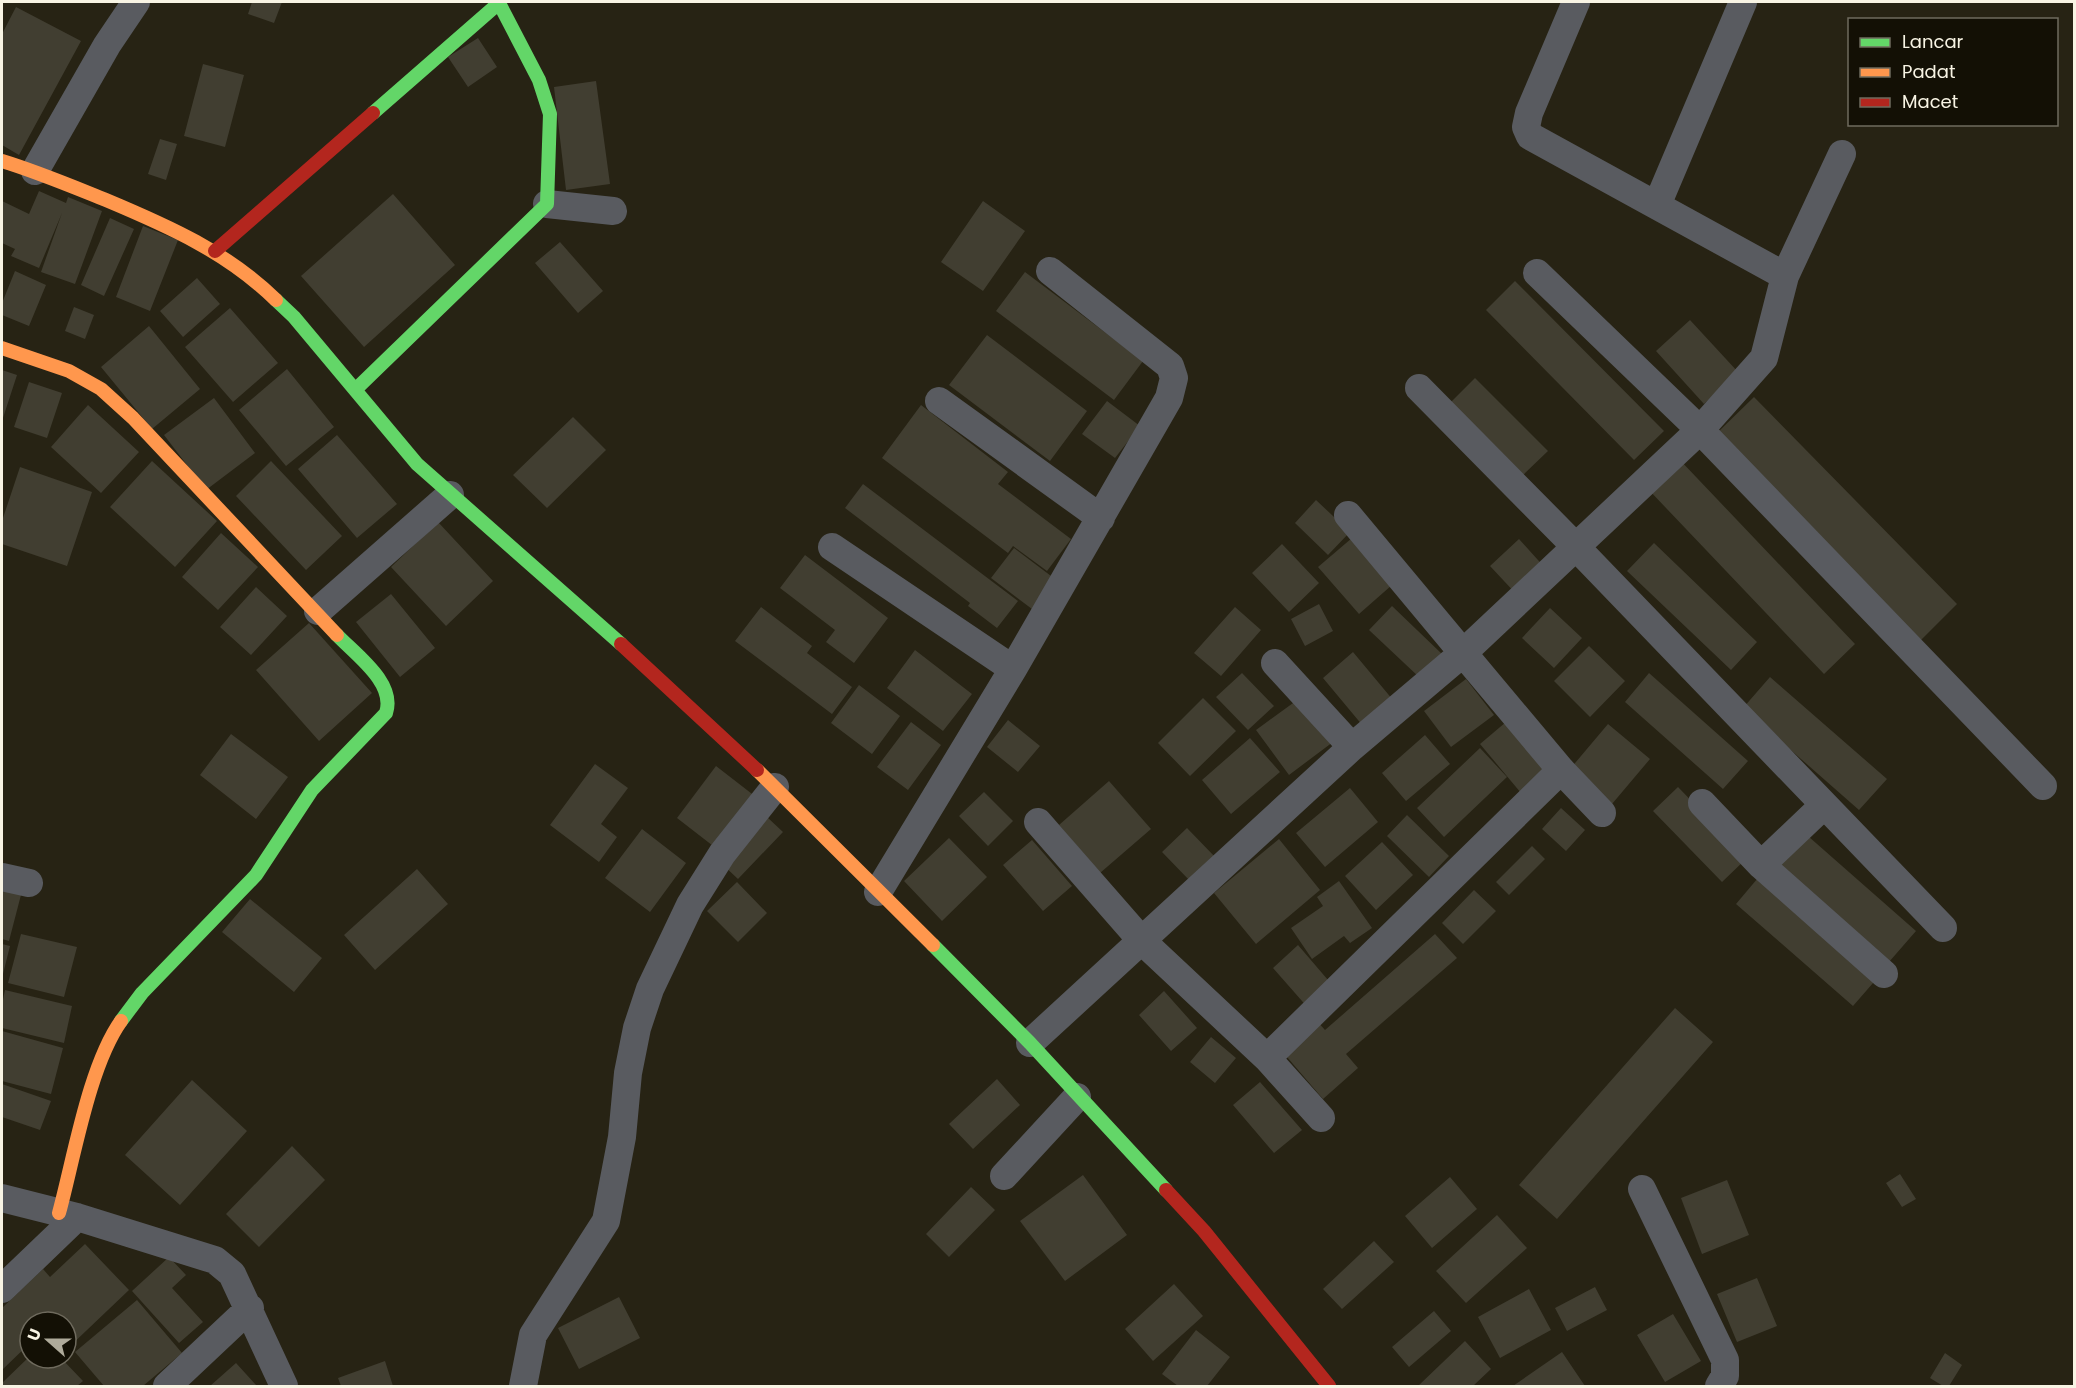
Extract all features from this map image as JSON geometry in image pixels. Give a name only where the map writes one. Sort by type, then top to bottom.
[{"type":"street","points":[[35,171],[107,45],[136,2]]},
{"type":"street","points":[[1576,2],[1529,113],[1527,127],[1530,136],[1785,276]]},
{"type":"street","points":[[1657,205],[1743,2]]},
{"type":"street","points":[[215,251],[499,3],[539,80],[550,114],[548,204],[355,390]]},
{"type":"street","points":[[1030,1043],[1352,747],[1463,653],[1700,430],[1764,358],[1785,276],[1842,154]]},
{"type":"street","points":[[2,161],[35,171],[173,228],[215,251],[266,290],[294,317],[417,464],[681,697],[776,787],[1030,1043],[1204,1231],[1329,1386]]},
{"type":"street","points":[[548,204],[613,211]]},
{"type":"street","points":[[878,892],[1101,518],[1169,398],[1174,378],[1170,366],[1050,271]]},
{"type":"street","points":[[1537,273],[1700,430],[2043,786]]},
{"type":"street","points":[[2,348],[69,370],[101,388],[133,418],[318,611],[381,682],[388,694],[390,704],[386,713],[312,790],[256,875],[142,993],[113,1033],[97,1070],[68,1215],[2,1289]]},
{"type":"street","points":[[1419,388],[1577,548],[1943,928]]},
{"type":"street","points":[[939,401],[1101,518]]},
{"type":"street","points":[[318,611],[450,495]]},
{"type":"street","points":[[1348,514],[1561,770],[1602,813]]},
{"type":"street","points":[[832,547],[1012,669]]},
{"type":"street","points":[[1275,663],[1352,747]]},
{"type":"street","points":[[1267,1058],[1561,770]]},
{"type":"street","points":[[522,1386],[533,1335],[606,1221],[622,1137],[628,1073],[637,1028],[650,989],[690,905],[722,854],[776,787]]},
{"type":"street","points":[[1702,803],[1761,865],[1884,974]]},
{"type":"street","points":[[1761,865],[1823,806]]},
{"type":"street","points":[[1038,822],[1142,941],[1267,1058],[1321,1118]]},
{"type":"street","points":[[1004,1176],[1077,1096]]},
{"type":"street","points":[[1642,1189],[1725,1360],[1725,1376],[1719,1386]]},
{"type":"street","points":[[2,1198],[68,1215],[215,1260],[232,1274],[250,1308],[284,1386]]},
{"type":"street","points":[[166,1386],[250,1308]]},
{"type":"building","points":[[252,2],[282,2],[274,23],[248,14]]},
{"type":"building","points":[[16,7],[81,41],[19,155],[2,145],[2,34]]},
{"type":"building","points":[[478,38],[497,67],[468,87],[448,57]]},
{"type":"building","points":[[203,64],[244,75],[225,147],[184,136]]},
{"type":"building","points":[[596,81],[610,184],[566,190],[554,87]]},
{"type":"building","points":[[160,139],[177,144],[166,180],[148,174]]},
{"type":"building","points":[[39,191],[66,203],[68,197],[102,211],[75,284],[41,272],[62,213],[39,268],[11,256],[15,249],[2,243],[2,201],[29,214]]},
{"type":"building","points":[[393,194],[455,265],[364,347],[301,276]]},
{"type":"building","points":[[983,201],[1025,231],[983,291],[941,262]]},
{"type":"building","points":[[110,218],[134,229],[104,296],[81,285]]},
{"type":"building","points":[[143,226],[178,240],[150,311],[116,297]]},
{"type":"building","points":[[560,242],[603,291],[578,313],[535,263]]},
{"type":"building","points":[[15,271],[46,285],[29,326],[2,315],[2,303]]},
{"type":"building","points":[[1025,272],[1143,361],[1114,400],[996,311]]},
{"type":"building","points":[[197,278],[220,304],[183,337],[160,311]]},
{"type":"building","points":[[1515,281],[1664,431],[1634,460],[1486,310]]},
{"type":"building","points":[[74,307],[94,315],[85,339],[65,331]]},
{"type":"building","points":[[230,308],[278,363],[233,402],[185,347]]},
{"type":"building","points":[[1690,320],[1738,372],[1704,404],[1656,351]]},
{"type":"building","points":[[149,326],[200,389],[152,429],[101,367]]},
{"type":"building","points":[[987,335],[1087,411],[1050,461],[949,385]]},
{"type":"building","points":[[287,369],[334,427],[286,466],[239,410]]},
{"type":"building","points":[[2,370],[17,375],[2,421]]},
{"type":"building","points":[[1475,378],[1548,451],[1521,477],[1448,405]]},
{"type":"building","points":[[29,382],[62,393],[47,438],[14,427]]},
{"type":"building","points":[[1754,397],[1957,604],[1919,642],[1716,434]]},
{"type":"building","points":[[214,398],[255,453],[206,490],[164,435]]},
{"type":"building","points":[[1107,401],[1140,426],[1115,458],[1082,434]]},
{"type":"building","points":[[88,405],[139,452],[101,493],[51,447]]},
{"type":"building","points":[[921,405],[1008,472],[998,484],[1071,539],[1047,571],[1013,546],[1008,553],[882,458]]},
{"type":"building","points":[[573,417],[606,450],[547,508],[513,475]]},
{"type":"building","points":[[337,435],[397,504],[357,538],[298,469]]},
{"type":"building","points":[[1678,458],[1855,644],[1824,674],[1647,488]]},
{"type":"building","points":[[152,461],[217,521],[175,567],[110,507]]},
{"type":"building","points":[[271,461],[342,536],[306,570],[236,496]]},
{"type":"building","points":[[20,467],[92,492],[67,566],[2,544],[2,521]]},
{"type":"building","points":[[863,484],[1018,601],[997,628],[968,606],[970,603],[845,508]]},
{"type":"building","points":[[1316,500],[1350,532],[1328,555],[1295,523]]},
{"type":"building","points":[[438,522],[493,581],[446,626],[391,567]]},
{"type":"building","points":[[221,533],[258,567],[218,610],[182,577]]},
{"type":"building","points":[[1352,538],[1392,585],[1359,614],[1318,567]]},
{"type":"building","points":[[1519,539],[1547,570],[1518,596],[1490,566]]},
{"type":"building","points":[[1654,543],[1757,642],[1731,670],[1627,571]]},
{"type":"building","points":[[1282,544],[1319,583],[1289,612],[1252,573]]},
{"type":"building","points":[[1014,548],[1055,579],[1032,609],[991,578]]},
{"type":"building","points":[[805,555],[888,618],[854,663],[826,642],[835,630],[780,588]]},
{"type":"building","points":[[256,587],[287,616],[251,655],[220,627]]},
{"type":"building","points":[[391,594],[435,648],[400,677],[356,622]]},
{"type":"building","points":[[1319,604],[1333,631],[1305,646],[1291,619]]},
{"type":"building","points":[[1392,606],[1442,654],[1420,678],[1369,630]]},
{"type":"building","points":[[761,607],[812,646],[807,653],[852,687],[832,714],[735,641]]},
{"type":"building","points":[[1235,607],[1261,630],[1221,676],[1194,653]]},
{"type":"building","points":[[1550,608],[1582,638],[1554,668],[1522,638]]},
{"type":"building","points":[[309,623],[372,693],[319,741],[256,670]]},
{"type":"building","points":[[1589,646],[1625,681],[1590,717],[1554,681]]},
{"type":"building","points":[[915,650],[972,694],[943,731],[887,688]]},
{"type":"building","points":[[1353,652],[1393,700],[1363,726],[1323,678]]},
{"type":"building","points":[[1242,673],[1274,706],[1248,730],[1216,697]]},
{"type":"building","points":[[1649,673],[1748,761],[1723,789],[1625,702]]},
{"type":"building","points":[[1770,677],[1887,779],[1859,810],[1743,708]]},
{"type":"building","points":[[1466,679],[1494,715],[1451,747],[1424,711]]},
{"type":"building","points":[[859,685],[900,716],[872,754],[831,723]]},
{"type":"building","points":[[1203,698],[1236,731],[1190,776],[1158,743]]},
{"type":"building","points":[[1300,698],[1333,742],[1289,775],[1256,730]]},
{"type":"building","points":[[1008,720],[1040,746],[1018,772],[987,747]]},
{"type":"building","points":[[911,722],[941,745],[908,790],[877,767]]},
{"type":"building","points":[[1506,722],[1547,770],[1521,793],[1480,744]]},
{"type":"building","points":[[1608,724],[1650,759],[1612,804],[1570,769]]},
{"type":"building","points":[[231,734],[288,777],[256,819],[200,775]]},
{"type":"building","points":[[1425,735],[1450,764],[1406,801],[1382,773]]},
{"type":"building","points":[[1250,738],[1280,772],[1231,814],[1202,780]]},
{"type":"building","points":[[1480,748],[1507,777],[1444,837],[1417,808]]},
{"type":"building","points":[[595,764],[628,788],[601,824],[617,837],[599,862],[550,825]]},
{"type":"building","points":[[716,766],[756,797],[717,849],[677,818]]},
{"type":"building","points":[[1109,781],[1151,829],[1100,873],[1059,825]]},
{"type":"building","points":[[1678,787],[1747,858],[1722,882],[1653,811]]},
{"type":"building","points":[[1350,788],[1378,822],[1325,867],[1296,833]]},
{"type":"building","points":[[984,792],[1013,821],[988,846],[959,816]]},
{"type":"building","points":[[1561,808],[1585,830],[1566,851],[1542,829]]},
{"type":"building","points":[[1407,815],[1449,856],[1429,877],[1387,836]]},
{"type":"building","points":[[767,817],[783,832],[738,879],[722,864]]},
{"type":"building","points":[[1187,828],[1216,858],[1191,882],[1162,852]]},
{"type":"building","points":[[642,829],[686,863],[650,912],[605,878]]},
{"type":"building","points":[[1800,829],[1916,931],[1889,962],[1773,860]]},
{"type":"building","points":[[949,838],[987,877],[942,921],[904,881]]},
{"type":"building","points":[[1279,839],[1320,890],[1256,944],[1214,893]]},
{"type":"building","points":[[1032,840],[1072,886],[1043,911],[1003,865]]},
{"type":"building","points":[[1382,842],[1413,875],[1376,910],[1345,876]]},
{"type":"building","points":[[1532,846],[1545,859],[1509,895],[1496,882]]},
{"type":"building","points":[[417,869],[448,904],[375,970],[344,935]]},
{"type":"building","points":[[1763,872],[1880,975],[1853,1006],[1736,904]]},
{"type":"building","points":[[1339,881],[1372,928],[1350,943],[1344,936],[1312,959],[1291,928],[1323,906],[1317,897]]},
{"type":"building","points":[[737,882],[767,913],[738,942],[707,911]]},
{"type":"building","points":[[2,886],[22,891],[9,941],[2,939]]},
{"type":"building","points":[[1474,890],[1496,911],[1463,944],[1442,923]]},
{"type":"building","points":[[250,899],[322,958],[294,992],[222,932]]},
{"type":"building","points":[[21,934],[77,947],[64,997],[8,983]]},
{"type":"building","points":[[1435,934],[1457,958],[1346,1054],[1358,1068],[1323,1099],[1281,1050],[1316,1020],[1325,1030]]},
{"type":"building","points":[[2,944],[10,946],[2,978]]},
{"type":"building","points":[[1298,945],[1334,987],[1309,1009],[1273,968]]},
{"type":"building","points":[[5,990],[72,1006],[64,1043],[2,1028],[2,1004]]},
{"type":"building","points":[[1164,991],[1197,1028],[1171,1051],[1139,1015]]},
{"type":"building","points":[[1675,1008],[1713,1042],[1557,1219],[1519,1185]]},
{"type":"building","points":[[2,1031],[63,1048],[51,1094],[2,1081]]},
{"type":"building","points":[[1211,1037],[1236,1058],[1215,1083],[1190,1062]]},
{"type":"building","points":[[997,1079],[1020,1105],[973,1149],[949,1124]]},
{"type":"building","points":[[192,1080],[247,1131],[180,1205],[125,1155]]},
{"type":"building","points":[[1260,1082],[1302,1130],[1274,1153],[1233,1105]]},
{"type":"building","points":[[2,1084],[51,1101],[40,1130],[2,1117]]},
{"type":"building","points":[[292,1146],[325,1180],[259,1247],[226,1214]]},
{"type":"building","points":[[1900,1174],[1916,1199],[1902,1207],[1886,1183]]},
{"type":"building","points":[[1083,1175],[1127,1235],[1065,1281],[1020,1221]]},
{"type":"building","points":[[1450,1177],[1477,1209],[1432,1248],[1405,1216]]},
{"type":"building","points":[[1727,1180],[1749,1235],[1702,1254],[1681,1198]]},
{"type":"building","points":[[971,1187],[995,1210],[949,1257],[926,1234]]},
{"type":"building","points":[[1497,1215],[1527,1248],[1466,1303],[1436,1271]]},
{"type":"building","points":[[1374,1241],[1394,1262],[1342,1309],[1323,1289]]},
{"type":"building","points":[[85,1244],[129,1290],[78,1339],[78,1310],[18,1310],[18,1355],[2,1370],[2,1308],[43,1269],[50,1277]]},
{"type":"building","points":[[169,1257],[186,1275],[172,1288],[203,1322],[179,1343],[132,1291]]},
{"type":"building","points":[[1757,1278],[1777,1326],[1737,1342],[1717,1294]]},
{"type":"building","points":[[1174,1284],[1203,1316],[1153,1361],[1125,1329]]},
{"type":"building","points":[[1595,1287],[1607,1310],[1567,1331],[1555,1308]]},
{"type":"building","points":[[1529,1289],[1551,1330],[1500,1358],[1478,1317]]},
{"type":"building","points":[[619,1297],[640,1338],[579,1369],[558,1328]]},
{"type":"building","points":[[137,1300],[182,1353],[143,1386],[104,1386],[78,1356],[78,1349]]},
{"type":"building","points":[[1434,1311],[1451,1331],[1409,1367],[1392,1347]]},
{"type":"building","points":[[1673,1314],[1701,1361],[1665,1382],[1637,1335]]},
{"type":"building","points":[[1196,1330],[1230,1357],[1207,1386],[1178,1386],[1162,1374]]},
{"type":"building","points":[[1465,1341],[1491,1369],[1473,1386],[1418,1386]]},
{"type":"building","points":[[1562,1352],[1585,1386],[1513,1386]]},
{"type":"building","points":[[1945,1353],[1962,1365],[1949,1386],[1943,1386],[1930,1378]]},
{"type":"building","points":[[385,1361],[393,1386],[341,1386],[338,1378]]},
{"type":"building","points":[[236,1363],[257,1386],[210,1386]]},
{"type":"building","points":[[18,1368],[18,1370],[72,1370],[83,1381],[77,1386],[2,1386],[2,1383]]},
{"type":"traffic: fast","points":[[355,390],[547,204],[550,114],[539,80],[499,3],[373,113]]},
{"type":"traffic: fast","points":[[276,300],[294,317],[417,464],[621,644]]},
{"type":"traffic: fast","points":[[121,1021],[142,993],[256,875],[312,790],[386,713],[388,702],[380,680],[337,635]]},
{"type":"traffic: fast","points":[[933,945],[1030,1043],[1166,1190]]},
{"type":"traffic: slow","points":[[2,161],[106,200],[174,230],[217,254],[276,300]]},
{"type":"traffic: slow","points":[[2,348],[69,371],[101,389],[133,418],[337,635]]},
{"type":"traffic: slow","points":[[757,770],[933,945]]},
{"type":"traffic: slow","points":[[59,1213],[91,1087],[100,1062],[121,1021]]},
{"type":"traffic: jam","points":[[215,251],[373,113]]},
{"type":"traffic: jam","points":[[621,644],[757,770]]},
{"type":"traffic: jam","points":[[1166,1190],[1204,1231],[1329,1386]]}]
